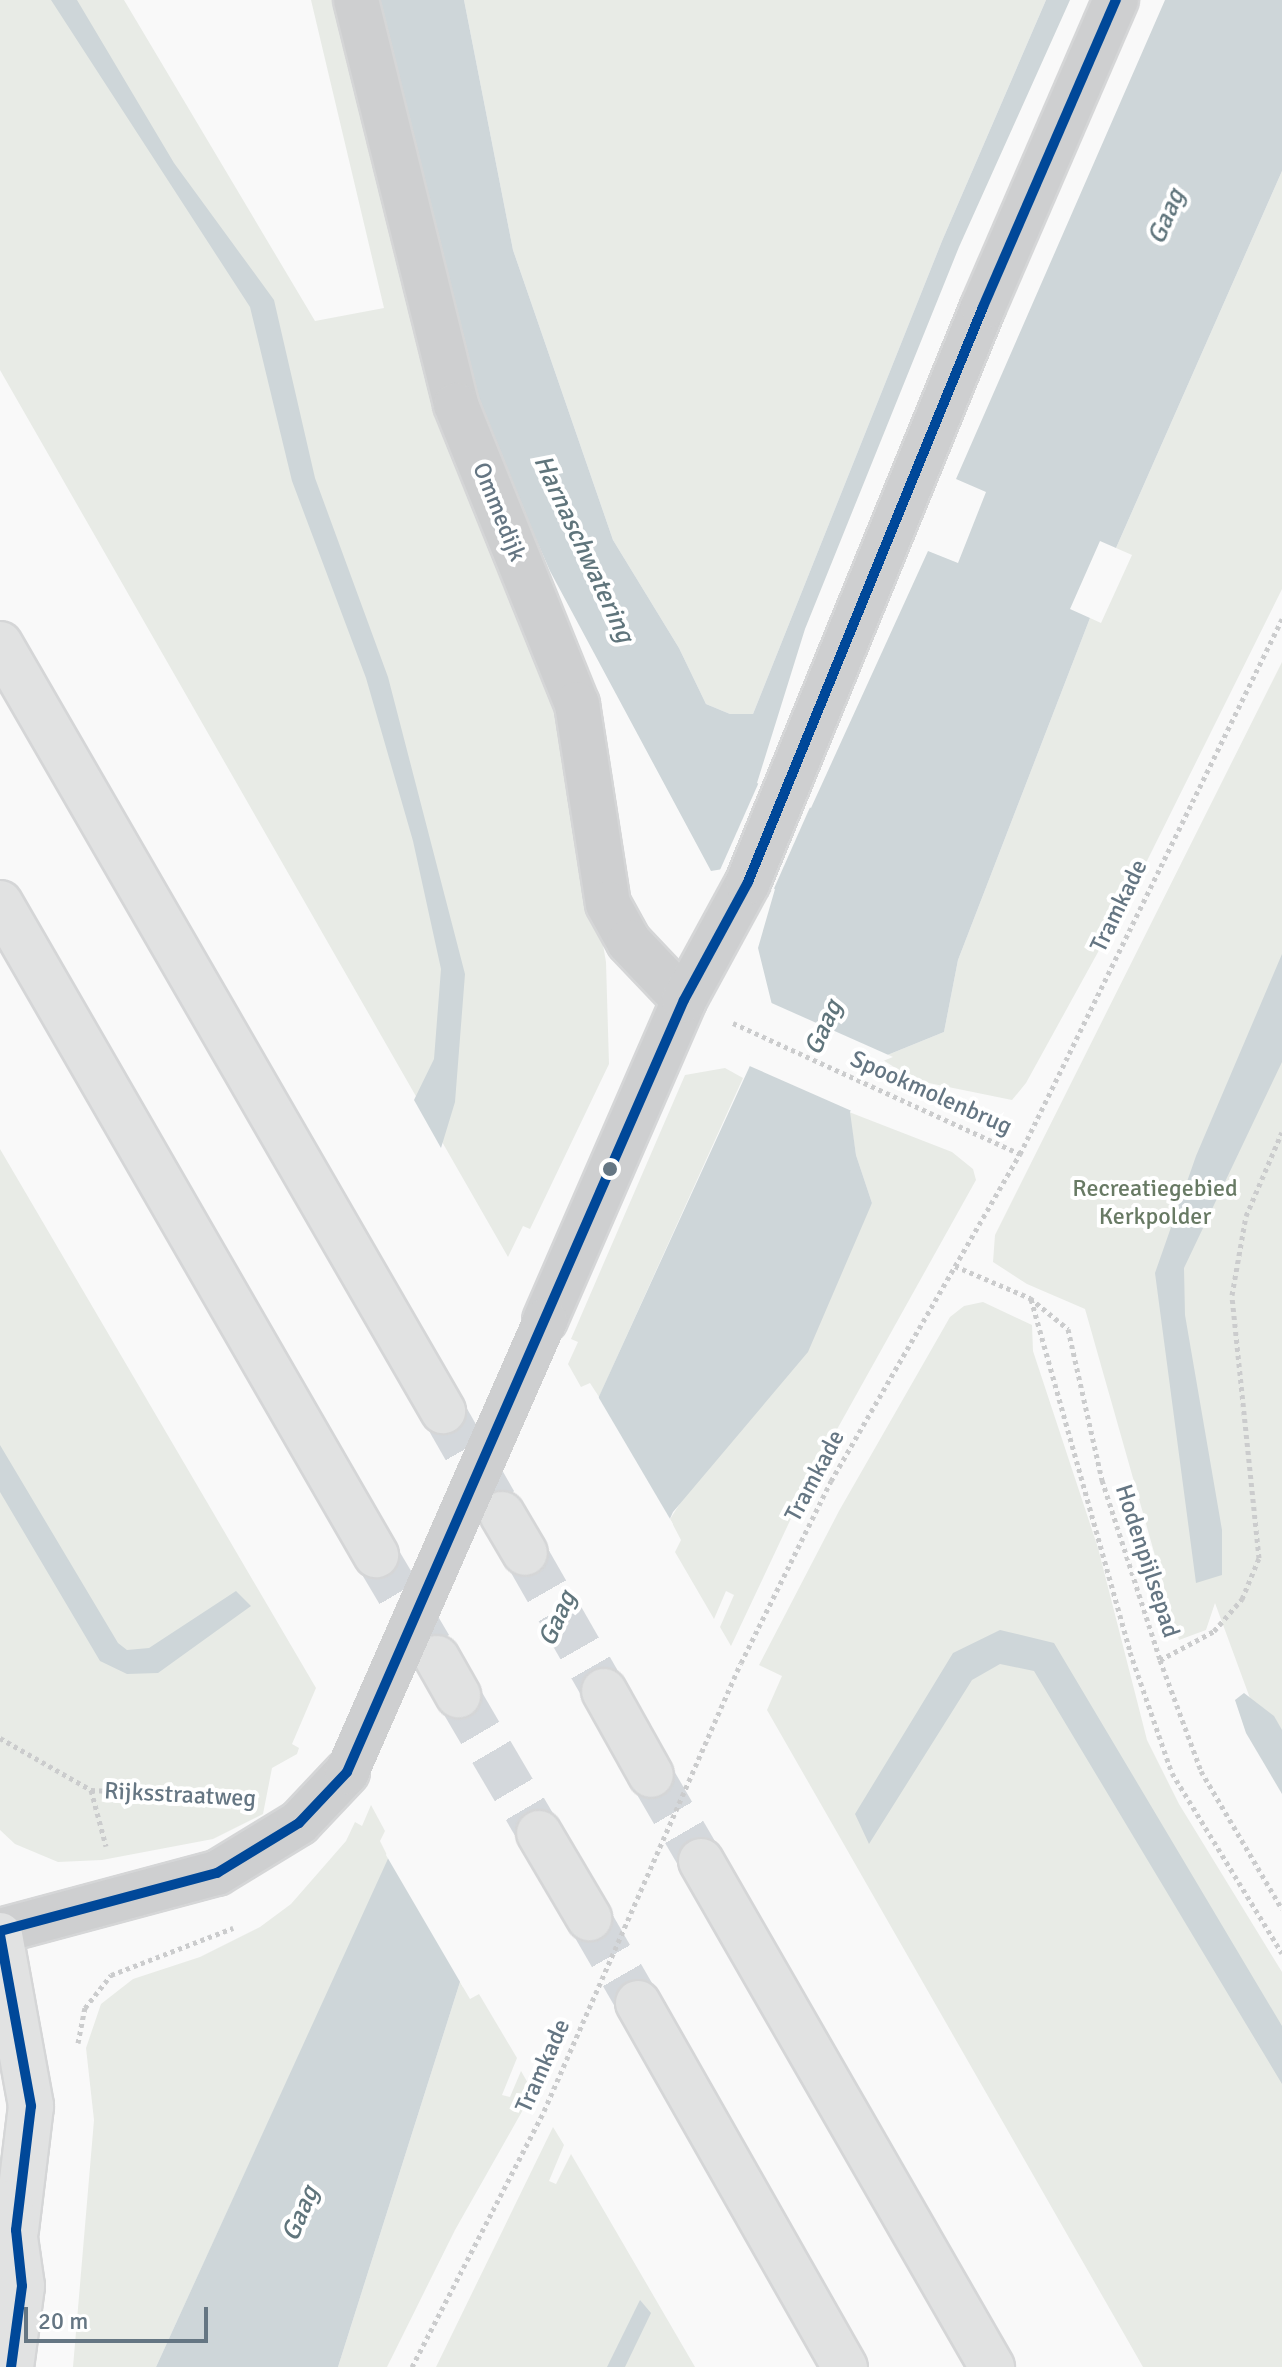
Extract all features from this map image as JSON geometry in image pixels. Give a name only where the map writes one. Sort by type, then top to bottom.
[{"type":"main road","points":[[0,644],[443,1411]]},
{"type":"main road","points":[[0,903],[376,1555]]},
{"type":"main road","points":[[502,1514],[525,1553]]},
{"type":"main road","points":[[604,1691],[651,1775]]},
{"type":"main road","points":[[539,1833],[589,1918]]},
{"type":"main road","points":[[701,1861],[992,2367]]},
{"type":"main road","name":"Rijksstraatweg","points":[[0,1933],[31,2106],[16,2230]]},
{"type":"main road","points":[[638,2003],[845,2367]]},
{"type":"main road","name":"Rijksstraatweg","points":[[0,2166],[16,2230],[22,2286],[11,2367]]},
{"type":"street","name":"Ommedijk","points":[[356,0],[456,405],[577,704],[608,904],[629,942],[684,1000]]},
{"type":"street","name":"Rijksstraatweg","points":[[0,1933],[217,1873],[263,1849],[337,1786],[684,1000],[748,882],[983,307],[1116,0]]},
{"type":"path","name":"Tramkade","points":[[412,2367],[544,2111],[741,1663],[831,1481],[1020,1154],[1282,619]]},
{"type":"path","name":"Spookmolenbrug","points":[[739,1026],[1020,1154]]},
{"type":"path","points":[[1160,1660],[1214,1631],[1242,1599],[1259,1558],[1232,1295],[1246,1216],[1282,1132]]},
{"type":"path","name":"Hodenpijlsepad","points":[[955,1266],[1030,1298],[1068,1329],[1102,1480],[1160,1660],[1201,1771],[1282,1909]]},
{"type":"path","points":[[1030,1298],[1130,1652],[1172,1773],[1282,1953]]},
{"type":"path","name":"Rijksstraatweg","points":[[0,1738],[91,1790],[337,1786]]},
{"type":"path","points":[[77,2050],[85,2008],[111,1975],[205,1942],[242,1922]]},
{"type":"green space","points":[[0,0],[124,0],[315,321],[384,308],[311,0],[346,0],[562,709],[606,962],[609,1064],[530,1229],[523,1226],[508,1257],[0,370]]},
{"type":"green space","points":[[464,0],[1046,0],[942,241],[753,714],[730,714],[706,704],[679,648],[613,540],[513,250]]},
{"type":"green space","points":[[1282,171],[1282,589],[1136,883],[1026,1083],[1012,1100],[914,1080],[880,1058],[944,1032],[958,960],[1090,618],[1101,623],[1132,555],[1116,548]]},
{"type":"green space","name":"Recreatiegebied Kerkpolder","points":[[1282,662],[1282,1754],[1251,1701],[1215,1603],[1206,1630],[1179,1640],[1085,1309],[1027,1284],[993,1262],[995,1235]]},
{"type":"green space","points":[[725,1068],[743,1078],[599,1397],[590,1383],[581,1387],[568,1364],[578,1342],[571,1339],[685,1075]]},
{"type":"green space","points":[[849,1112],[952,1152],[973,1169],[976,1180],[811,1476],[731,1646],[720,1627],[734,1595],[726,1591],[714,1619],[675,1552],[681,1540],[670,1519],[872,1203],[856,1155]]},
{"type":"green space","points":[[0,1149],[316,1688],[292,1744],[299,1748],[297,1754],[272,1768],[263,1814],[213,1839],[102,1860],[58,1862],[15,1844],[0,1830]]},
{"type":"green space","points":[[983,1302],[1032,1325],[1033,1351],[1098,1548],[1147,1740],[1179,1804],[1282,1972],[1282,2367],[1143,2367],[767,1710],[782,1676],[759,1665],[839,1511],[950,1317],[964,1306]]},
{"type":"green space","points":[[371,1805],[385,1831],[380,1841],[389,1859],[156,2367],[73,2367],[94,2120],[86,2048],[101,2004],[133,1979],[200,1957],[260,1927],[291,1904],[346,1841],[355,1822],[362,1826]]},
{"type":"green space","points":[[460,1982],[470,1999],[479,1994],[517,2058],[502,2095],[510,2097],[521,2071],[533,2092],[455,2230],[387,2367],[338,2367]]},
{"type":"green space","points":[[553,2127],[564,2145],[549,2181],[556,2184],[571,2154],[695,2367],[436,2367]]},
{"type":"water","points":[[51,0],[77,0],[174,163],[274,300],[315,478],[388,677],[465,974],[455,1102],[441,1148],[414,1100],[434,1059],[441,969],[413,841],[366,678],[292,481],[250,307]]},
{"type":"water","points":[[380,0],[464,0],[513,250],[613,540],[679,648],[706,704],[730,714],[753,714],[942,241],[1046,0],[1070,0],[959,247],[805,629],[757,783],[811,808],[928,551],[958,563],[986,492],[956,479],[1165,0],[1282,0],[1282,171],[1116,548],[1100,541],[1070,609],[1090,618],[958,960],[944,1032],[880,1058],[850,1112],[856,1155],[872,1203],[808,1352],[673,1512],[460,1982],[338,2367],[156,2367],[774,1013],[758,948],[775,889],[723,869],[711,871],[550,571],[475,400]]},
{"type":"water","points":[[1282,954],[1282,1062],[1184,1268],[1185,1315],[1222,1530],[1222,1575],[1196,1583],[1155,1273],[1196,1156]]},
{"type":"water","points":[[0,1445],[118,1643],[127,1650],[149,1648],[236,1591],[251,1606],[158,1673],[127,1674],[100,1661],[0,1492]]},
{"type":"water","points":[[1000,1630],[1054,1643],[1282,2026],[1282,2084],[1034,1671],[1000,1664],[972,1680],[869,1844],[855,1814],[953,1653]]},
{"type":"water","points":[[1244,1693],[1274,1716],[1282,1730],[1282,1794],[1246,1733],[1235,1700]]},
{"type":"water","points":[[640,2300],[651,2313],[625,2367],[607,2367]]},
{"type":"pier","points":[[759,782],[811,805],[772,893],[720,870]]},
{"type":"pier","points":[[767,1001],[893,1057],[883,1061],[854,1112],[745,1064],[770,1012]]},
{"type":"pier","points":[[596,1393],[673,1524],[463,1987],[386,1855]]},
{"type":"tunnel","points":[[443,1411],[495,1502]]},
{"type":"tunnel","points":[[525,1553],[604,1691]]},
{"type":"tunnel","points":[[376,1555],[430,1646]]},
{"type":"tunnel","points":[[458,1695],[539,1833]]},
{"type":"tunnel","points":[[651,1775],[701,1861]]},
{"type":"tunnel","points":[[589,1918],[638,2003]]},
{"type":"transit line","points":[[0,1931],[217,1873],[299,1823],[347,1772],[684,1000],[748,882],[983,307],[1116,0]]},
{"type":"transit line","points":[[0,1935],[31,2106],[16,2230],[22,2286],[11,2367]]},
{"type":"water label","name":"Gaag","points":[[1167,217]]},
{"type":"water label","name":"Harnaschwatering","points":[[583,549]]},
{"type":"water label","name":"Gaag","points":[[824,1028]]},
{"type":"water label","name":"Gaag","points":[[558,1619]]},
{"type":"water label","name":"Gaag","points":[[301,2214]]}]
